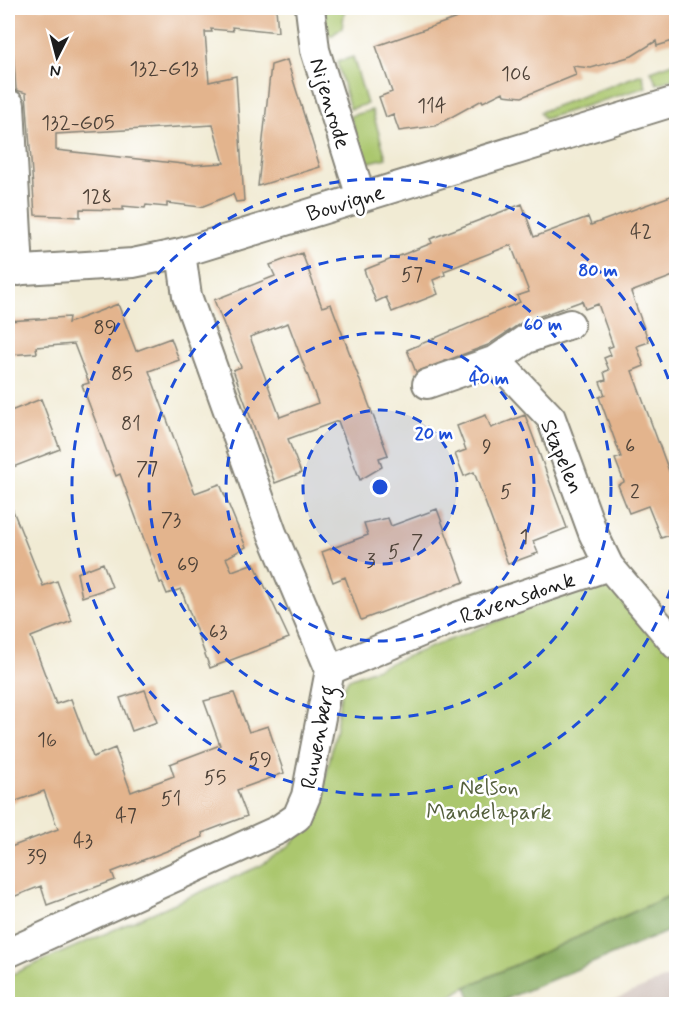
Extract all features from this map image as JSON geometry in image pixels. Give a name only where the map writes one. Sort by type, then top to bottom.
[{"type":"street","name":"Nijenrode","points":[[310,8],[315,50],[361,197]]},
{"type":"street","name":"Bouvigne","points":[[14,271],[133,264],[181,254],[676,101]]},
{"type":"street","points":[[10,105],[14,271]]},
{"type":"street","name":"Ruwenberg","points":[[8,953],[267,835],[297,817],[306,796],[330,670],[272,533],[195,319],[187,296],[181,254]]},
{"type":"street","points":[[427,384],[496,360],[526,339],[570,324]]},
{"type":"street","name":"Stapelen","points":[[496,360],[551,418],[593,533],[609,566]]},
{"type":"street","points":[[609,566],[676,645]]},
{"type":"street","name":"Ravensdonk","points":[[330,670],[459,616],[609,566]]},
{"type":"shaded area","points":[[676,974],[676,1004],[603,1004]]},
{"type":"green space","points":[[323,8],[345,8],[342,28],[331,36],[326,33]]},
{"type":"green space","points":[[353,57],[367,104],[350,109],[337,62]]},
{"type":"green space","points":[[676,62],[676,78],[657,84],[651,71]]},
{"type":"green space","points":[[642,74],[646,87],[544,119],[540,112]]},
{"type":"green space","points":[[372,110],[386,158],[366,163],[350,116]]},
{"type":"green space","name":"Nelson Mandelapark","points":[[601,584],[620,591],[676,657],[676,893],[466,987],[438,1004],[8,1004],[8,976],[260,866],[291,844],[309,819],[322,790],[341,696],[349,679],[582,588]]},
{"type":"green space","points":[[676,893],[676,928],[494,1004],[473,1004],[466,987]]},
{"type":"building","points":[[10,8],[276,8],[278,32],[232,27],[233,31],[211,29],[212,32],[205,32],[209,82],[236,76],[244,201],[236,202],[233,194],[201,207],[167,203],[167,207],[146,205],[145,208],[123,206],[123,210],[80,209],[80,217],[35,215],[26,93],[16,90]],"holes":[[[213,125],[224,163],[192,165],[56,150],[56,134]]]},
{"type":"building","points":[[486,8],[676,8],[676,40],[657,46],[656,41],[632,56],[591,68],[573,66],[576,75],[522,97],[504,95],[503,92],[483,102],[482,100],[435,126],[399,131],[393,114],[386,117],[379,97],[392,92],[376,46]]},
{"type":"building","points":[[287,60],[320,167],[258,186],[271,65]]},
{"type":"building","points":[[676,194],[676,275],[631,292],[649,342],[637,346],[644,366],[632,371],[676,490],[676,533],[661,538],[648,506],[629,513],[618,485],[624,482],[615,459],[621,457],[599,397],[605,395],[600,382],[606,380],[604,372],[609,370],[604,358],[611,355],[608,348],[613,346],[598,304],[585,309],[582,301],[521,323],[488,345],[416,372],[407,350],[520,302],[517,296],[529,292],[511,245],[444,271],[445,275],[433,280],[438,294],[392,312],[386,297],[376,302],[364,270],[432,243],[430,239],[522,204],[534,237],[588,217],[591,225]]},
{"type":"building","points":[[302,253],[322,307],[331,304],[388,455],[379,458],[382,467],[360,480],[338,421],[288,439],[301,473],[275,483],[233,370],[241,367],[214,300],[275,276],[270,265]],"holes":[[[288,323],[318,403],[280,417],[250,337]]]},
{"type":"building","points":[[118,304],[136,351],[171,338],[179,360],[149,371],[195,493],[220,484],[246,547],[226,558],[232,571],[254,563],[289,638],[210,668],[181,589],[167,594],[162,582],[160,583],[120,474],[116,476],[82,385],[89,383],[74,344],[36,347],[37,353],[8,355],[8,321],[69,317],[68,323]]},
{"type":"building","points":[[41,399],[60,449],[8,469],[8,412]]},
{"type":"building","points":[[486,415],[491,428],[525,415],[567,528],[533,541],[538,553],[508,564],[474,472],[464,476],[455,454],[466,450],[457,426]]},
{"type":"building","points":[[8,498],[43,586],[57,581],[72,621],[31,637],[56,704],[71,699],[93,757],[115,748],[131,792],[174,776],[170,764],[220,745],[204,701],[234,693],[249,732],[268,726],[284,773],[237,790],[247,816],[202,833],[203,837],[112,872],[115,880],[47,905],[41,886],[8,899],[8,848],[58,829],[44,791],[8,804]]},
{"type":"building","points":[[437,509],[464,582],[361,620],[345,577],[333,582],[322,552],[368,535],[364,523],[388,518],[391,526]]},
{"type":"building","points":[[103,563],[112,587],[82,597],[77,573]]},
{"type":"building","points":[[145,690],[157,722],[132,731],[120,698]]}]
